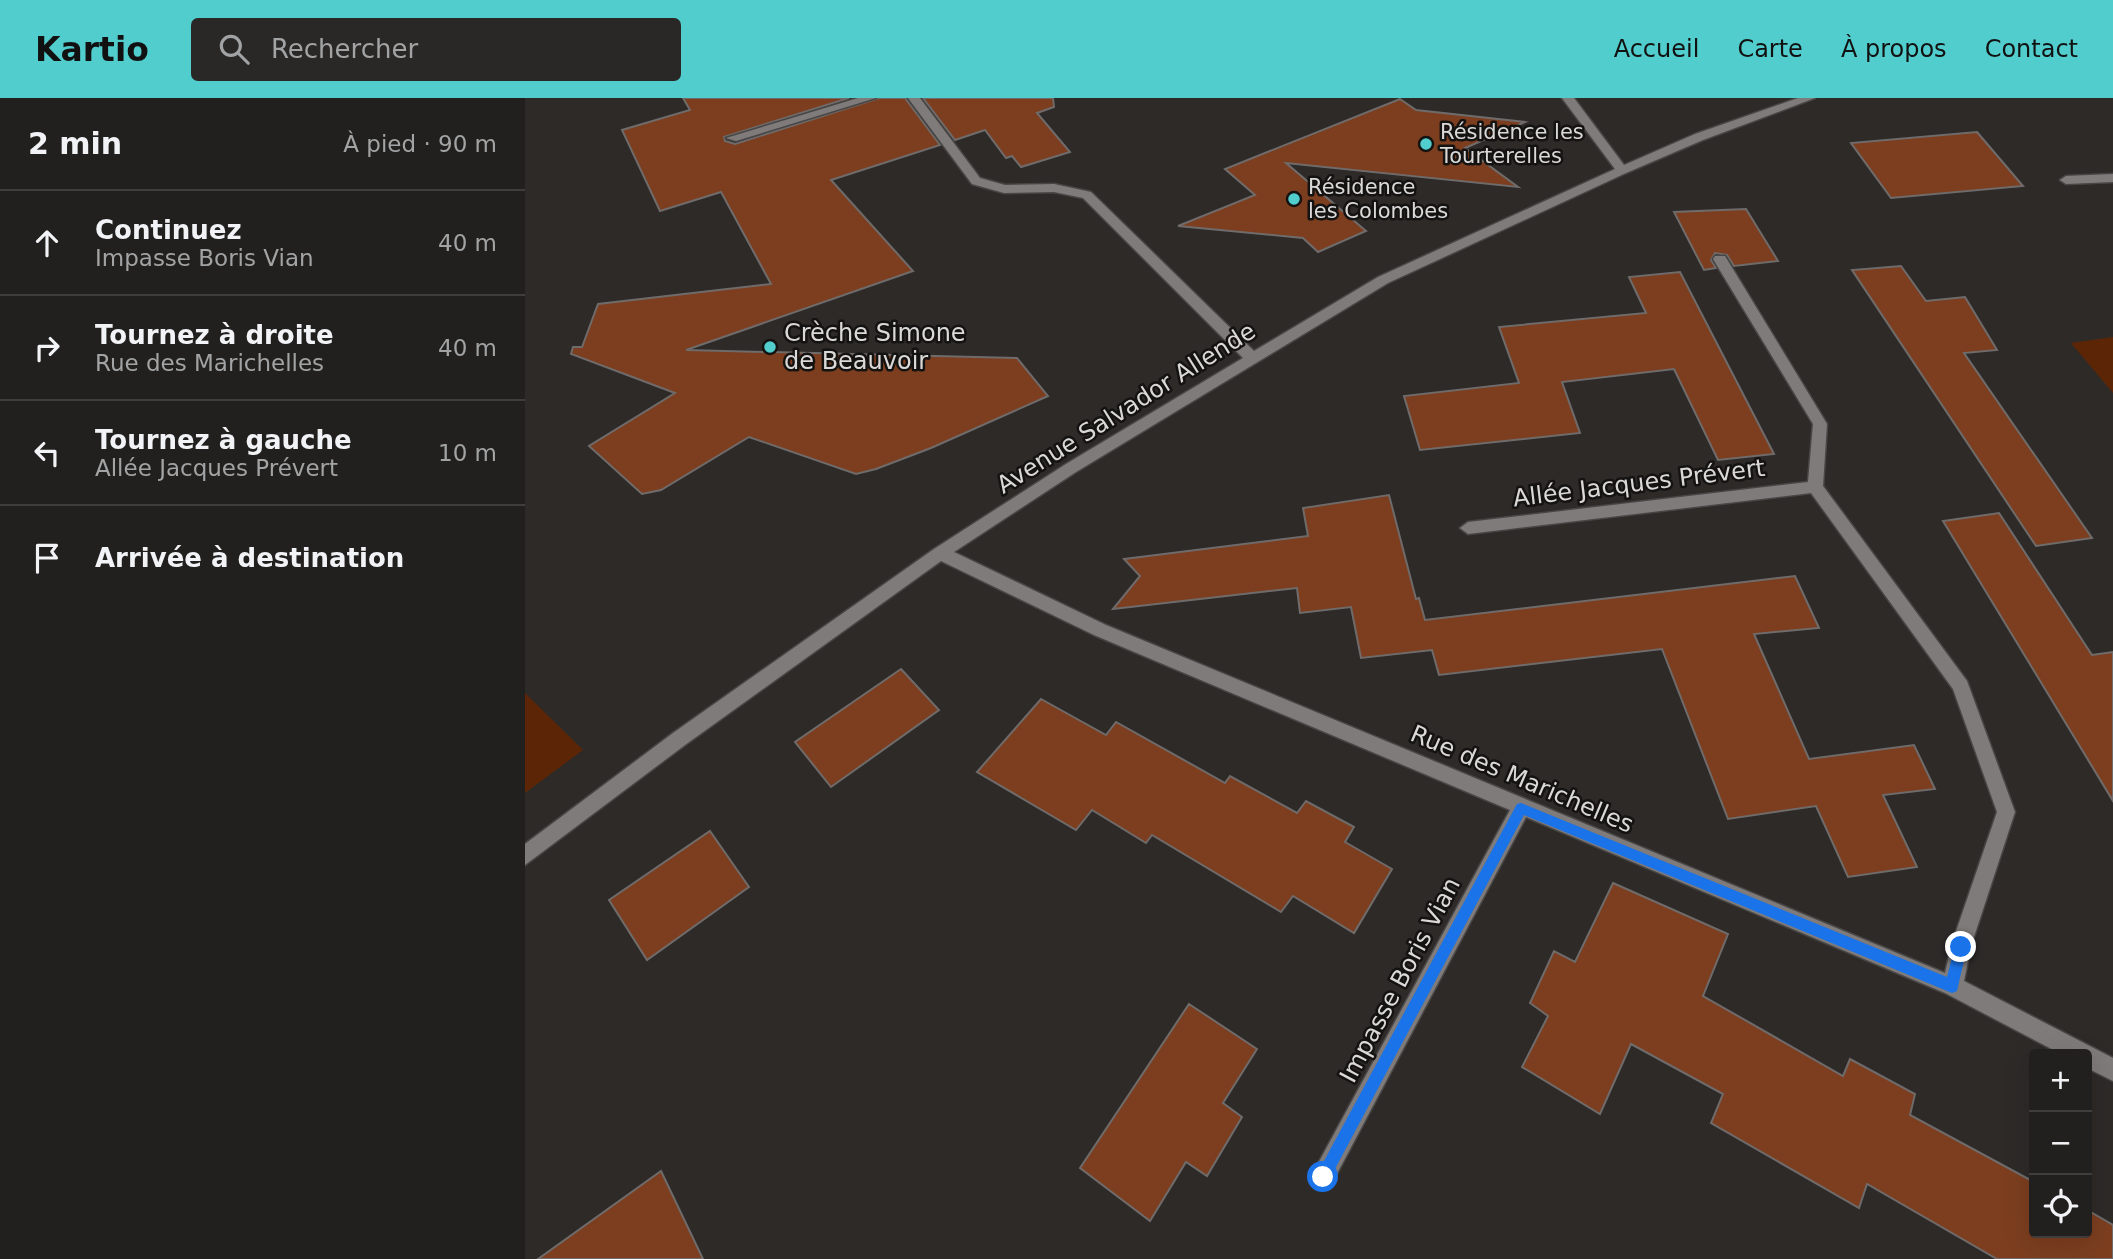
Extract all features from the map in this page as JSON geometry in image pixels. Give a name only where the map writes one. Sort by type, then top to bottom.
[{"type":"street","points":[[732,138],[870,98]]},
{"type":"street","points":[[914,98],[976,181],[1004,189],[1054,188],[1087,195],[1254,359]]},
{"type":"street","points":[[1568,98],[1622,170]]},
{"type":"street","name":"Avenue Salvador Allende","points":[[525,856],[679,739],[940,553],[1072,468],[1383,280],[1699,137],[1808,98]]},
{"type":"street","points":[[2066,180],[2113,177]]},
{"type":"street","points":[[1720,259],[1820,424],[1815,487],[1961,686],[2006,812],[1961,947],[1952,986]]},
{"type":"street","name":"Allée Jacques Prévert","points":[[1468,528],[1815,487]]},
{"type":"street","name":"Rue des Marichelles","points":[[940,553],[1100,629],[1521,808],[1952,986],[2073,1049]]},
{"type":"street","name":"Impasse Boris Vian","points":[[1323,1177],[1521,808]]},
{"type":"street","name":"Rue des Marichelles","points":[[2092,1059],[2113,1070]]},
{"type":"shaded area","points":[[2113,337],[2113,393],[2071,343]]},
{"type":"shaded area","points":[[525,693],[583,750],[525,793]]},
{"type":"building","points":[[683,98],[849,98],[724,137],[725,141],[735,144],[879,98],[905,98],[940,145],[831,180],[913,271],[686,350],[1017,358],[1048,396],[931,448],[856,474],[749,437],[661,490],[642,494],[589,446],[675,393],[571,354],[573,347],[582,347],[598,304],[771,284],[721,192],[660,211],[622,130],[690,110]]},
{"type":"building","points":[[923,98],[1053,98],[1054,107],[1037,113],[1070,152],[1021,167],[1012,156],[1006,158],[985,130],[955,140]]},
{"type":"building","points":[[1400,99],[1416,110],[1525,122],[1465,148],[1518,187],[1286,163],[1366,231],[1318,252],[1303,238],[1178,226],[1255,195],[1225,169]]},
{"type":"building","points":[[1977,132],[2023,186],[1891,198],[1851,143]]},
{"type":"building","points":[[1746,209],[1778,261],[1734,266],[1727,255],[1715,253],[1711,260],[1716,268],[1704,270],[1674,212]]},
{"type":"building","points":[[1901,266],[1926,301],[1965,297],[1997,350],[1964,353],[2092,538],[2036,546],[1852,270]]},
{"type":"building","points":[[1680,272],[1774,454],[1718,460],[1674,369],[1562,382],[1580,433],[1420,450],[1404,396],[1519,383],[1499,327],[1646,313],[1629,277]]},
{"type":"building","points":[[1389,495],[1416,599],[1419,598],[1425,620],[1795,576],[1819,628],[1754,634],[1809,759],[1914,745],[1935,789],[1883,795],[1917,867],[1848,877],[1816,806],[1728,819],[1662,649],[1439,675],[1432,650],[1361,658],[1351,607],[1300,613],[1297,588],[1113,609],[1140,576],[1124,559],[1308,536],[1303,508]]},
{"type":"building","points":[[1999,513],[2092,655],[2113,652],[2113,801],[1943,521]]},
{"type":"building","points":[[901,669],[939,710],[831,787],[795,742]]},
{"type":"building","points":[[1041,699],[1106,735],[1116,722],[1225,783],[1230,776],[1297,813],[1306,801],[1354,827],[1345,842],[1392,869],[1354,933],[1293,896],[1281,912],[1152,835],[1146,843],[1092,810],[1076,830],[977,772]]},
{"type":"building","points":[[710,831],[749,887],[647,960],[609,900]]},
{"type":"building","points":[[1613,883],[1728,934],[1703,996],[1843,1076],[1850,1059],[1915,1094],[1910,1115],[2029,1179],[2029,1238],[2092,1238],[2092,1213],[2113,1225],[2113,1259],[1997,1259],[1867,1184],[1859,1208],[1711,1123],[1723,1094],[1631,1044],[1600,1114],[1522,1067],[1548,1016],[1530,1003],[1554,951],[1575,962]]},
{"type":"building","points":[[1189,1004],[1257,1049],[1223,1103],[1242,1117],[1207,1176],[1186,1162],[1150,1221],[1080,1168]]},
{"type":"building","points":[[661,1171],[703,1259],[538,1259]]},
{"type":"place","name":"Résidence les Tourterelles","points":[[1426,144]]},
{"type":"place","name":"Résidence les Colombes","points":[[1294,199]]},
{"type":"place","name":"Crèche Simone de Beauvoir","points":[[770,347]]},
{"type":"route","points":[[1323,1177],[1521,808],[1952,986],[1961,947]]}]
